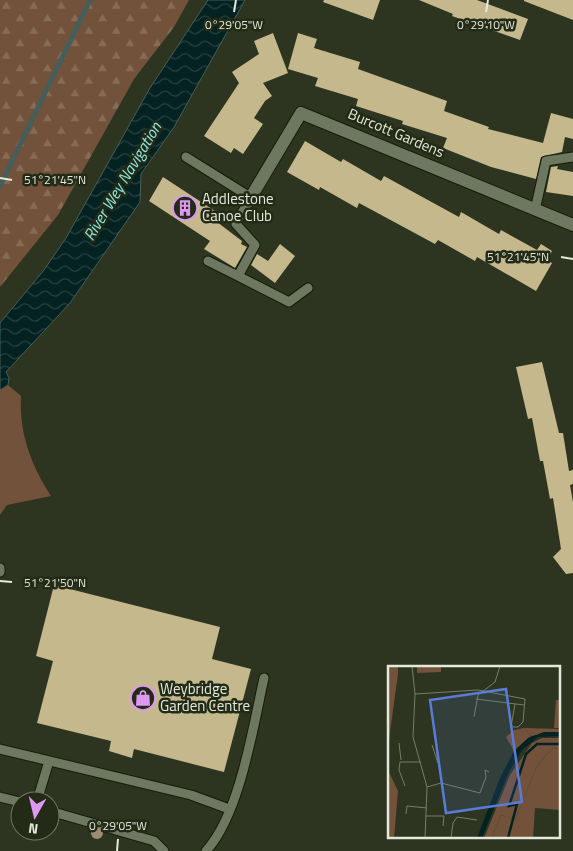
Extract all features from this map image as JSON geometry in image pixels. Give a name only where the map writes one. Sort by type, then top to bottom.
[{"type":"street","name":"Burcott Gardens","points":[[249,200],[301,113],[355,133],[573,225]]},
{"type":"lane","points":[[186,157],[249,200],[236,224],[255,245],[238,276]]},
{"type":"lane","points":[[535,210],[546,161],[573,157]]},
{"type":"lane","points":[[208,261],[289,302],[308,288]]},
{"type":"lane","points":[[206,851],[215,840],[229,809],[245,760],[264,678]]},
{"type":"lane","points":[[0,749],[191,795],[229,809]]},
{"type":"lane","points":[[40,791],[49,761]]},
{"type":"lane","points":[[60,814],[154,841],[164,851]]},
{"type":"green space","points":[[0,0],[189,0],[174,27],[134,79],[58,215],[0,287]]},
{"type":"green space","points":[[8,385],[21,396],[24,436],[32,460],[51,496],[7,505],[0,515],[0,390]]},
{"type":"water","name":"River Wey Navigation","points":[[208,0],[245,0],[174,127],[141,174],[140,202],[70,303],[6,372],[9,378],[8,385],[0,390],[0,323],[44,270],[66,238],[150,88]]},
{"type":"building","points":[[324,0],[380,0],[373,20],[323,2]]},
{"type":"building","points":[[419,0],[477,0],[528,19],[520,40],[452,16],[453,14]]},
{"type":"building","points":[[573,0],[573,20],[524,1]]},
{"type":"building","points":[[273,33],[288,73],[263,83],[272,96],[265,101],[254,118],[263,124],[243,154],[234,148],[231,153],[204,136],[239,83],[232,72],[259,54],[254,41]]},
{"type":"building","points":[[298,33],[317,39],[314,48],[360,62],[358,69],[447,101],[444,111],[489,127],[488,129],[543,143],[551,113],[573,119],[573,139],[565,137],[562,152],[541,157],[536,179],[491,167],[443,148],[447,138],[402,124],[403,121],[356,106],[358,99],[315,86],[318,78],[288,69]]},
{"type":"building","points":[[305,141],[341,162],[343,159],[381,181],[384,176],[459,217],[461,212],[499,234],[501,230],[537,250],[541,244],[552,251],[547,260],[552,263],[536,291],[477,257],[475,261],[438,240],[435,244],[359,203],[357,208],[320,187],[319,190],[287,172]]},
{"type":"building","points":[[558,166],[557,169],[573,172],[573,196],[546,192],[551,167]]},
{"type":"building","name":"Addlestone Canoe Club","points":[[163,177],[221,215],[217,222],[242,241],[241,244],[247,247],[235,268],[204,249],[210,241],[149,201]]},
{"type":"building","points":[[280,244],[295,256],[275,283],[251,265],[257,254],[268,261]]},
{"type":"building","points":[[542,362],[559,433],[563,433],[569,471],[573,470],[573,484],[570,485],[573,502],[573,573],[566,574],[553,557],[561,549],[553,498],[550,499],[543,461],[540,461],[532,418],[528,419],[516,367]]},
{"type":"building","name":"Weybridge Garden Centre","points":[[54,585],[220,627],[212,659],[251,669],[224,772],[134,749],[132,758],[109,751],[111,741],[37,723],[53,661],[36,656]]},
{"type":"waterway","points":[[0,186],[90,0]]},
{"type":"place","name":"Addlestone Canoe Club","points":[[185,208]]},
{"type":"place","name":"Weybridge Garden Centre","points":[[143,698]]}]
